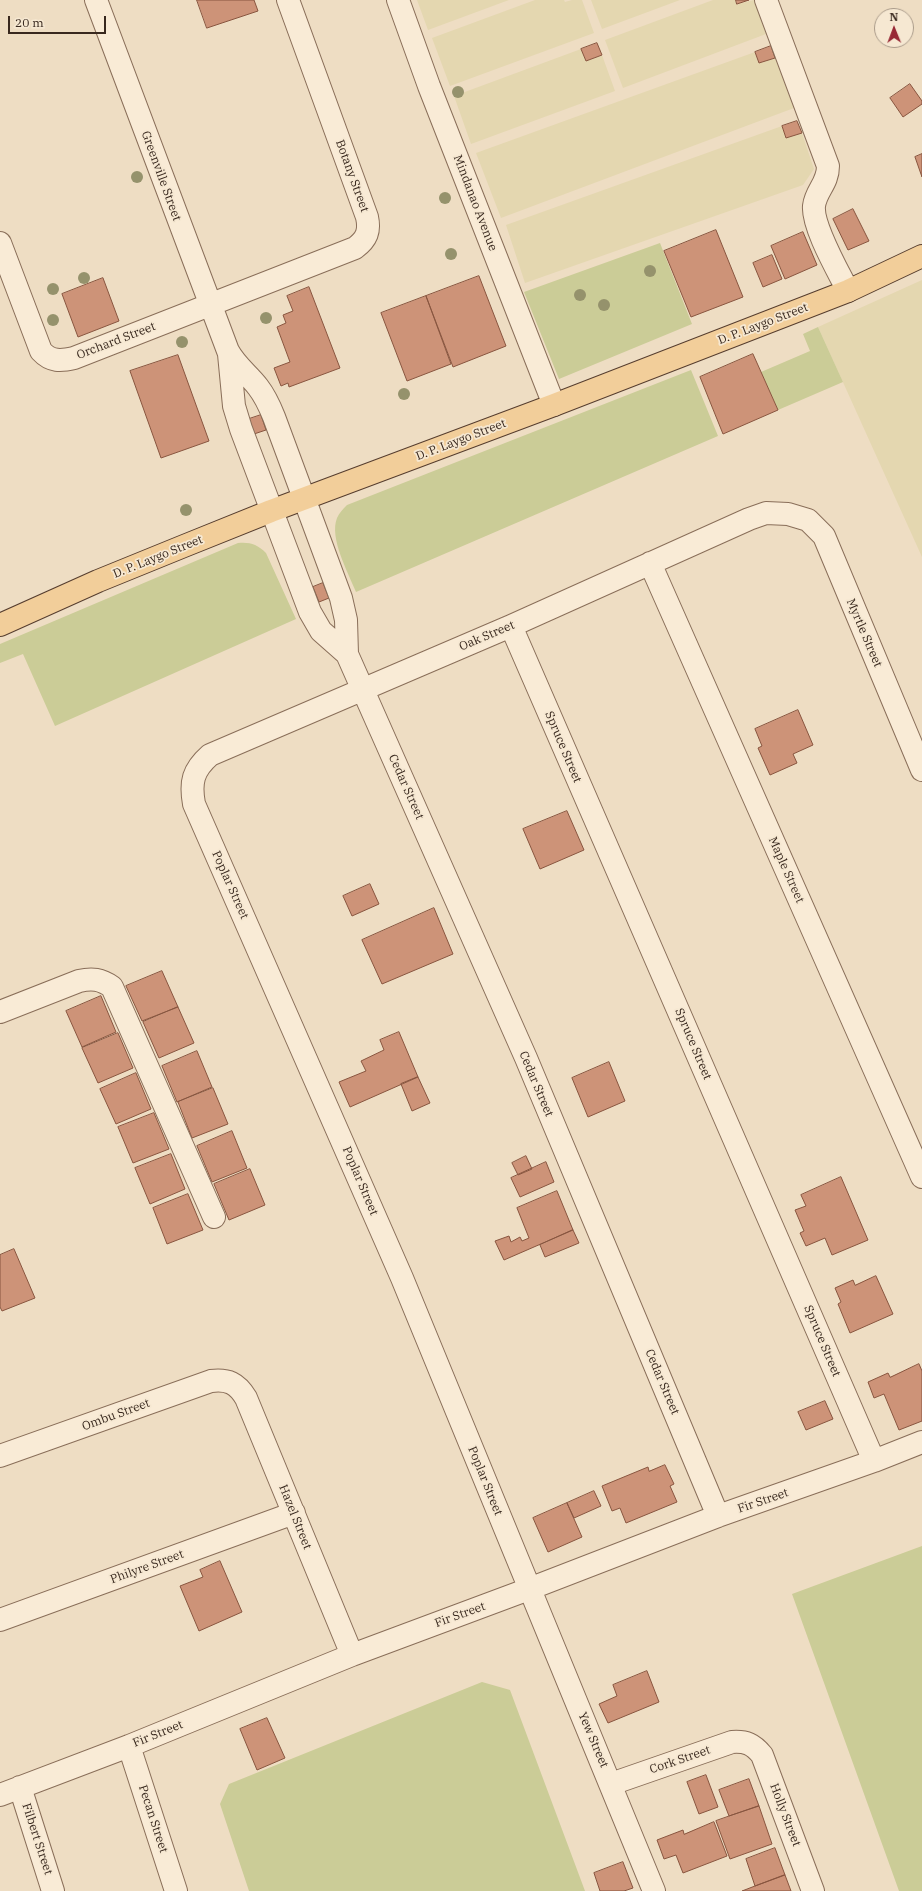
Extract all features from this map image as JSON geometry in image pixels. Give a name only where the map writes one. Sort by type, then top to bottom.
[{"type":"main road","name":"D. P. Laygo Street","points":[[0,625],[98,581],[271,511],[554,405],[848,291],[922,256]]},
{"type":"street","name":"Greenville Street","points":[[96,0],[209,304],[228,351]]},
{"type":"street","name":"Botany Street","points":[[209,304],[355,248],[363,242],[368,235],[369,226],[367,217],[288,0]]},
{"type":"street","name":"Mindanao Avenue","points":[[398,0],[429,86],[554,405]]},
{"type":"street","points":[[766,0],[828,166],[828,174],[825,182],[815,198],[814,217],[848,291]]},
{"type":"street","name":"Orchard Street","points":[[0,243],[41,351],[47,357],[56,360],[74,358],[209,304]]},
{"type":"street","points":[[228,351],[235,364],[266,397],[305,499],[344,608],[347,654]]},
{"type":"street","points":[[228,351],[231,365],[234,406],[241,429],[314,621],[321,631],[347,654]]},
{"type":"street","name":"Oak Street","points":[[194,775],[201,763],[210,755],[511,626],[749,519],[766,513],[788,514]]},
{"type":"street","name":"Myrtle Street","points":[[788,514],[808,520],[824,536],[922,770]]},
{"type":"street","name":"Maple Street","points":[[650,563],[922,1177]]},
{"type":"street","name":"Spruce Street","points":[[511,626],[874,1461]]},
{"type":"street","name":"Cedar Street","points":[[347,654],[526,1058],[718,1516]]},
{"type":"street","name":"Poplar Street","points":[[194,775],[192,789],[194,804],[399,1271],[529,1590]]},
{"type":"street","points":[[0,1012],[90,978],[103,981],[112,987],[214,1217]]},
{"type":"street","name":"Ombu Street","points":[[0,1456],[211,1381],[222,1380],[233,1382]]},
{"type":"street","name":"Hazel Street","points":[[233,1382],[241,1389],[246,1398],[352,1655]]},
{"type":"street","name":"Fir Street","points":[[0,1795],[129,1746],[352,1655],[529,1590],[718,1516],[874,1461],[922,1442]]},
{"type":"street","name":"Philyre Street","points":[[0,1620],[294,1514]]},
{"type":"street","name":"Yew Street","points":[[529,1590],[611,1784],[654,1891]]},
{"type":"street","name":"Cork Street","points":[[611,1784],[732,1742],[741,1741],[750,1743]]},
{"type":"street","name":"Holly Street","points":[[750,1743],[762,1755],[813,1891]]},
{"type":"street","name":"Pecan Street","points":[[129,1746],[176,1891]]},
{"type":"street","name":"Filbert Street","points":[[20,1787],[53,1891]]},
{"type":"shaded area","points":[[417,0],[509,0],[428,30]]},
{"type":"shaded area","points":[[535,0],[564,0],[565,2],[582,0],[594,33],[450,86],[432,38]]},
{"type":"shaded area","points":[[591,0],[680,0],[602,29]]},
{"type":"shaded area","points":[[713,0],[736,0],[737,4],[754,0],[766,34],[623,88],[605,40]]},
{"type":"shaded area","points":[[581,49],[586,61],[602,55],[615,91],[471,144],[454,96]]},
{"type":"shaded area","points":[[755,52],[760,63],[775,58],[794,108],[501,218],[476,153]]},
{"type":"shaded area","points":[[782,126],[786,138],[802,133],[814,169],[803,185],[525,283],[506,225]]},
{"type":"shaded area","points":[[922,280],[922,557],[818,327]]},
{"type":"green space","points":[[660,243],[692,324],[559,379],[524,292]]},
{"type":"green space","points":[[818,327],[843,382],[778,410],[761,372],[810,351],[803,334]]},
{"type":"green space","points":[[691,370],[718,436],[356,592],[340,555],[335,535],[337,518],[347,505]]},
{"type":"green space","points":[[238,543],[253,544],[266,553],[296,619],[55,726],[23,654],[0,663],[0,644]]},
{"type":"green space","points":[[922,1546],[922,1891],[899,1891],[792,1594]]},
{"type":"green space","points":[[482,1682],[510,1690],[585,1891],[249,1891],[220,1804],[229,1784]]},
{"type":"building","points":[[197,0],[254,0],[258,11],[207,28]]},
{"type":"building","points":[[736,0],[749,0],[737,4]]},
{"type":"building","points":[[597,43],[602,55],[586,61],[581,49]]},
{"type":"building","points":[[771,46],[775,58],[759,63],[755,52]]},
{"type":"building","points":[[910,84],[922,101],[922,104],[903,117],[890,98]]},
{"type":"building","points":[[797,121],[802,133],[786,138],[782,126]]},
{"type":"building","points":[[922,154],[922,177],[915,157]]},
{"type":"building","points":[[853,209],[869,241],[848,250],[833,219]]},
{"type":"building","points":[[716,230],[743,297],[691,317],[664,251]]},
{"type":"building","points":[[803,232],[817,265],[785,279],[771,246]]},
{"type":"building","points":[[772,255],[782,279],[763,287],[753,263]]},
{"type":"building","points":[[479,276],[506,346],[453,367],[426,296]]},
{"type":"building","points":[[103,278],[119,321],[78,337],[62,294]]},
{"type":"building","points":[[309,287],[340,368],[289,387],[288,383],[281,386],[274,368],[290,362],[277,327],[286,323],[283,315],[293,311],[287,296]]},
{"type":"building","points":[[426,296],[451,364],[407,381],[381,313]]},
{"type":"building","points":[[753,354],[778,410],[723,434],[700,377]]},
{"type":"building","points":[[178,355],[209,441],[161,458],[130,371]]},
{"type":"building","points":[[261,415],[266,430],[254,434],[249,419]]},
{"type":"building","points":[[323,583],[329,598],[319,602],[313,587]]},
{"type":"building","points":[[798,710],[813,745],[793,754],[797,763],[770,775],[758,748],[762,746],[755,729]]},
{"type":"building","points":[[567,811],[584,850],[540,869],[523,829]]},
{"type":"building","points":[[370,884],[379,904],[352,916],[343,896]]},
{"type":"building","points":[[434,908],[453,954],[382,984],[362,940]]},
{"type":"building","points":[[162,971],[178,1007],[142,1021],[126,986]]},
{"type":"building","points":[[101,996],[116,1032],[82,1047],[66,1011]]},
{"type":"building","points":[[178,1007],[194,1043],[159,1058],[143,1022]]},
{"type":"building","points":[[399,1032],[418,1077],[350,1107],[339,1082],[366,1071],[361,1061],[384,1050],[380,1040]]},
{"type":"building","points":[[118,1033],[133,1068],[98,1083],[82,1048]]},
{"type":"building","points":[[197,1051],[212,1087],[177,1102],[162,1066]]},
{"type":"building","points":[[609,1062],[625,1101],[588,1117],[572,1078]]},
{"type":"building","points":[[136,1073],[151,1109],[116,1124],[100,1089]]},
{"type":"building","points":[[418,1077],[430,1103],[412,1111],[401,1084]]},
{"type":"building","points":[[213,1088],[228,1124],[192,1138],[178,1102]]},
{"type":"building","points":[[154,1113],[169,1149],[133,1163],[118,1127]]},
{"type":"building","points":[[232,1131],[247,1168],[212,1182],[197,1146]]},
{"type":"building","points":[[171,1154],[185,1189],[150,1204],[135,1168]]},
{"type":"building","points":[[526,1156],[532,1169],[518,1175],[512,1163]]},
{"type":"building","points":[[546,1162],[554,1182],[520,1197],[511,1178]]},
{"type":"building","points":[[250,1169],[265,1205],[229,1220],[214,1184]]},
{"type":"building","points":[[841,1177],[868,1240],[832,1255],[825,1238],[806,1246],[800,1233],[804,1231],[795,1210],[806,1206],[801,1195]]},
{"type":"building","points":[[557,1191],[573,1230],[504,1260],[495,1241],[509,1236],[511,1242],[520,1237],[522,1241],[529,1238],[517,1208]]},
{"type":"building","points":[[188,1194],[203,1230],[167,1244],[153,1208]]},
{"type":"building","points":[[573,1230],[579,1243],[545,1257],[540,1245]]},
{"type":"building","points":[[14,1249],[35,1298],[2,1311],[0,1307],[0,1255]]},
{"type":"building","points":[[876,1276],[893,1314],[850,1333],[838,1304],[841,1302],[835,1288],[853,1280],[855,1285]]},
{"type":"building","points":[[919,1364],[922,1371],[922,1421],[899,1430],[884,1394],[874,1398],[868,1382],[888,1373],[890,1377]]},
{"type":"building","points":[[825,1401],[833,1419],[806,1430],[798,1412]]},
{"type":"building","points":[[665,1465],[674,1484],[670,1486],[677,1502],[626,1523],[620,1508],[612,1511],[602,1486],[648,1467],[649,1471]]},
{"type":"building","points":[[594,1491],[601,1506],[574,1518],[567,1503]]},
{"type":"building","points":[[567,1503],[582,1537],[548,1552],[533,1518]]},
{"type":"building","points":[[220,1561],[242,1612],[199,1631],[180,1586],[203,1577],[200,1570]]},
{"type":"building","points":[[647,1671],[659,1702],[608,1723],[599,1704],[617,1696],[613,1685]]},
{"type":"building","points":[[267,1718],[285,1758],[257,1770],[240,1729]]},
{"type":"building","points":[[706,1775],[718,1807],[699,1814],[687,1782]]},
{"type":"building","points":[[749,1779],[759,1806],[729,1816],[719,1790]]},
{"type":"building","points":[[759,1806],[772,1844],[730,1859],[716,1821]]},
{"type":"building","points":[[714,1822],[727,1856],[683,1873],[676,1855],[664,1859],[657,1840],[683,1830],[684,1834]]},
{"type":"building","points":[[775,1848],[785,1875],[755,1886],[746,1859]]},
{"type":"building","points":[[623,1862],[633,1888],[624,1891],[600,1891],[594,1873]]},
{"type":"building","points":[[785,1875],[791,1891],[742,1891],[755,1886]]}]
